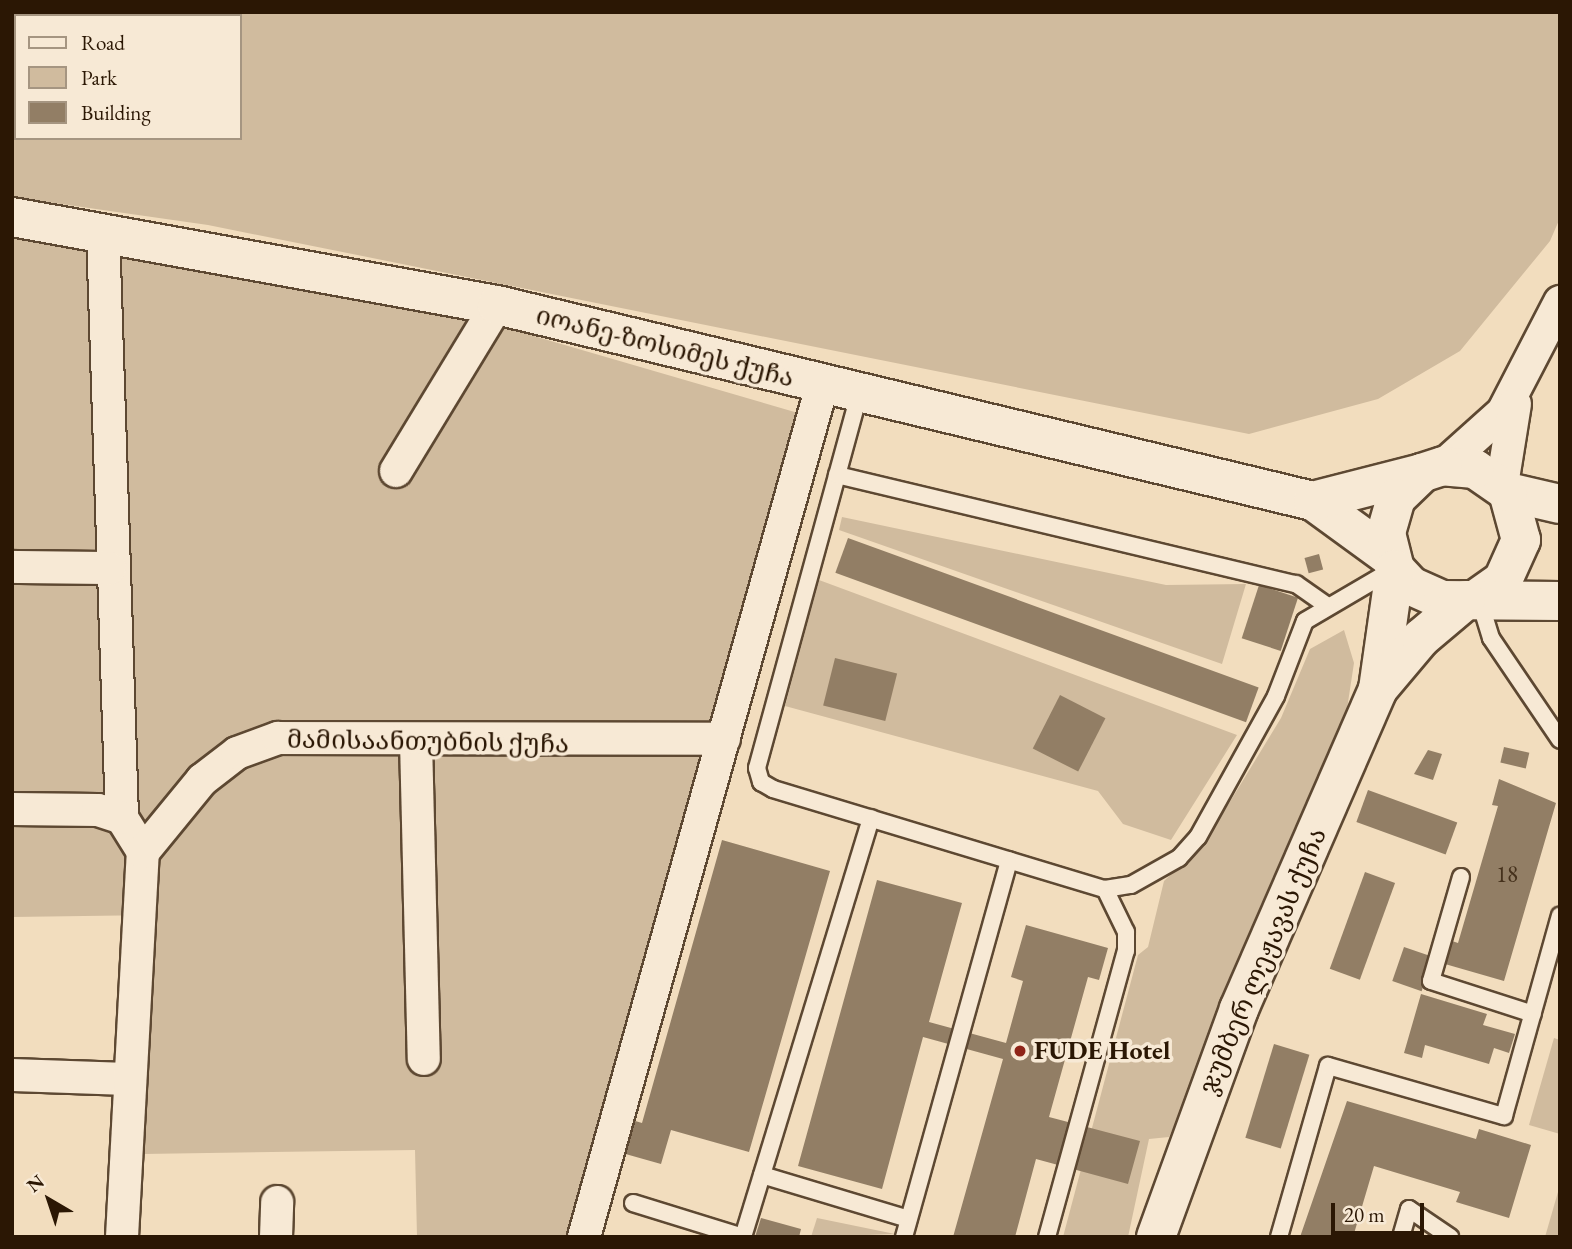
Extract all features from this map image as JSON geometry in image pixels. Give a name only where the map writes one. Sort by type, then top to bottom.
[{"type":"street","name":"იოანე-ზოსიმეს ქუჩა","points":[[12,217],[497,305],[859,395],[1313,501],[1393,563]]},
{"type":"street","points":[[103,232],[110,568],[122,818],[144,852]]},
{"type":"street","points":[[1560,302],[1524,376],[1483,437],[1396,498],[1389,515],[1393,563],[1421,593],[1560,601]]},
{"type":"street","points":[[396,471],[497,305]]},
{"type":"street","points":[[1473,598],[1503,580],[1518,551],[1520,518],[1505,489],[1524,376]]},
{"type":"street","points":[[584,1237],[822,386]]},
{"type":"street","points":[[1433,470],[1475,469],[1505,489],[1560,504]]},
{"type":"street","name":"იოანე-ზოსიმეს ქუჩა","points":[[1313,501],[1433,470]]},
{"type":"street","name":"ჯუმბერ ლეჟავას ქუჩა","points":[[1378,689],[1393,563]]},
{"type":"street","points":[[12,567],[110,568]]},
{"type":"street","name":"ჯუმბერ ლეჟავას ქუჩა","points":[[1156,1237],[1239,1009],[1378,689],[1421,638],[1473,598]]},
{"type":"street","name":"მამისაანთუბნის ქუჩა","points":[[122,1237],[126,1079],[144,852],[172,811],[237,753],[278,738],[416,741],[724,739]]},
{"type":"street","points":[[416,741],[424,1059]]},
{"type":"street","points":[[12,808],[98,810],[122,818]]},
{"type":"street","points":[[12,1075],[126,1079]]},
{"type":"street","points":[[276,1202],[276,1237]]},
{"type":"lane","points":[[859,395],[757,768],[761,782],[773,789],[1105,889],[1158,873],[1198,837],[1276,696],[1305,621],[1325,604],[1393,563]]},
{"type":"lane","points":[[837,475],[1296,584],[1325,604]]},
{"type":"lane","points":[[1473,598],[1491,638],[1560,740]]},
{"type":"lane","points":[[633,1203],[743,1237],[871,818]]},
{"type":"lane","points":[[904,1237],[1009,860]]},
{"type":"lane","points":[[1461,877],[1431,981],[1533,1014]]},
{"type":"lane","points":[[1047,1237],[1126,951],[1126,932],[1105,889]]},
{"type":"lane","points":[[1279,1237],[1328,1066],[1504,1116],[1560,916]]},
{"type":"lane","points":[[762,1175],[909,1219]]},
{"type":"lane","points":[[1401,1237],[1409,1209],[1450,1237]]},
{"type":"green space","points":[[12,12],[1560,12],[1560,218],[1550,241],[1460,351],[1378,399],[1249,434],[208,225],[12,197]]},
{"type":"green space","points":[[12,231],[448,311],[829,422],[589,1237],[417,1237],[415,1150],[143,1154],[156,915],[12,917]]},
{"type":"green space","points":[[842,517],[1166,585],[1246,584],[1222,664],[839,530]]},
{"type":"green space","points":[[819,580],[1237,735],[1171,840],[1123,824],[1098,791],[785,706]]},
{"type":"green space","points":[[1344,630],[1354,663],[1345,722],[1178,1118],[1169,1137],[1149,1139],[1128,1237],[1063,1237],[1138,955],[1148,947],[1164,881],[1206,841],[1281,718],[1310,649]]},
{"type":"green space","points":[[1554,1038],[1560,1040],[1560,1134],[1529,1125]]},
{"type":"green space","points":[[1560,1185],[1560,1237],[1545,1237]]},
{"type":"green space","points":[[817,1218],[895,1234],[811,1237]]},
{"type":"building","points":[[848,538],[1259,687],[1246,722],[835,573]]},
{"type":"building","points":[[1319,554],[1323,569],[1309,573],[1305,558]]},
{"type":"building","points":[[1259,585],[1298,598],[1281,651],[1242,638]]},
{"type":"building","points":[[835,658],[897,673],[885,721],[823,706]]},
{"type":"building","points":[[1060,695],[1105,718],[1078,772],[1033,748]]},
{"type":"building","points":[[1504,747],[1529,753],[1526,768],[1500,763]]},
{"type":"building","points":[[1428,750],[1442,754],[1433,780],[1414,774]]},
{"type":"building","points":[[1499,779],[1556,803],[1504,981],[1445,964],[1452,941],[1458,943],[1498,806],[1492,805]]},
{"type":"building","points":[[1368,790],[1457,822],[1446,854],[1356,822]]},
{"type":"building","points":[[722,840],[830,871],[749,1152],[671,1130],[661,1164],[622,1153],[632,1120],[642,1123]]},
{"type":"building","points":[[1365,872],[1395,883],[1360,980],[1330,969]]},
{"type":"building","name":"FUDE Hotel","points":[[877,880],[962,903],[929,1022],[1006,1043],[1023,981],[1011,977],[1026,925],[1108,948],[1099,980],[1088,977],[1049,1117],[1140,1141],[1128,1184],[1036,1159],[1015,1237],[953,1237],[1003,1059],[923,1037],[882,1189],[798,1166]]},
{"type":"building","points":[[1404,947],[1433,957],[1422,991],[1392,981]]},
{"type":"building","points":[[1421,994],[1487,1014],[1483,1025],[1515,1034],[1509,1053],[1494,1048],[1489,1064],[1425,1045],[1422,1058],[1404,1053]]},
{"type":"building","points":[[1274,1044],[1309,1055],[1281,1149],[1245,1138]]},
{"type":"building","points":[[1347,1101],[1476,1139],[1479,1129],[1531,1145],[1509,1218],[1456,1202],[1460,1192],[1374,1166],[1353,1237],[1300,1237]]},
{"type":"building","points":[[761,1218],[801,1229],[799,1237],[755,1237]]},
{"type":"place","name":"FUDE Hotel","points":[[1020,1051]]}]
